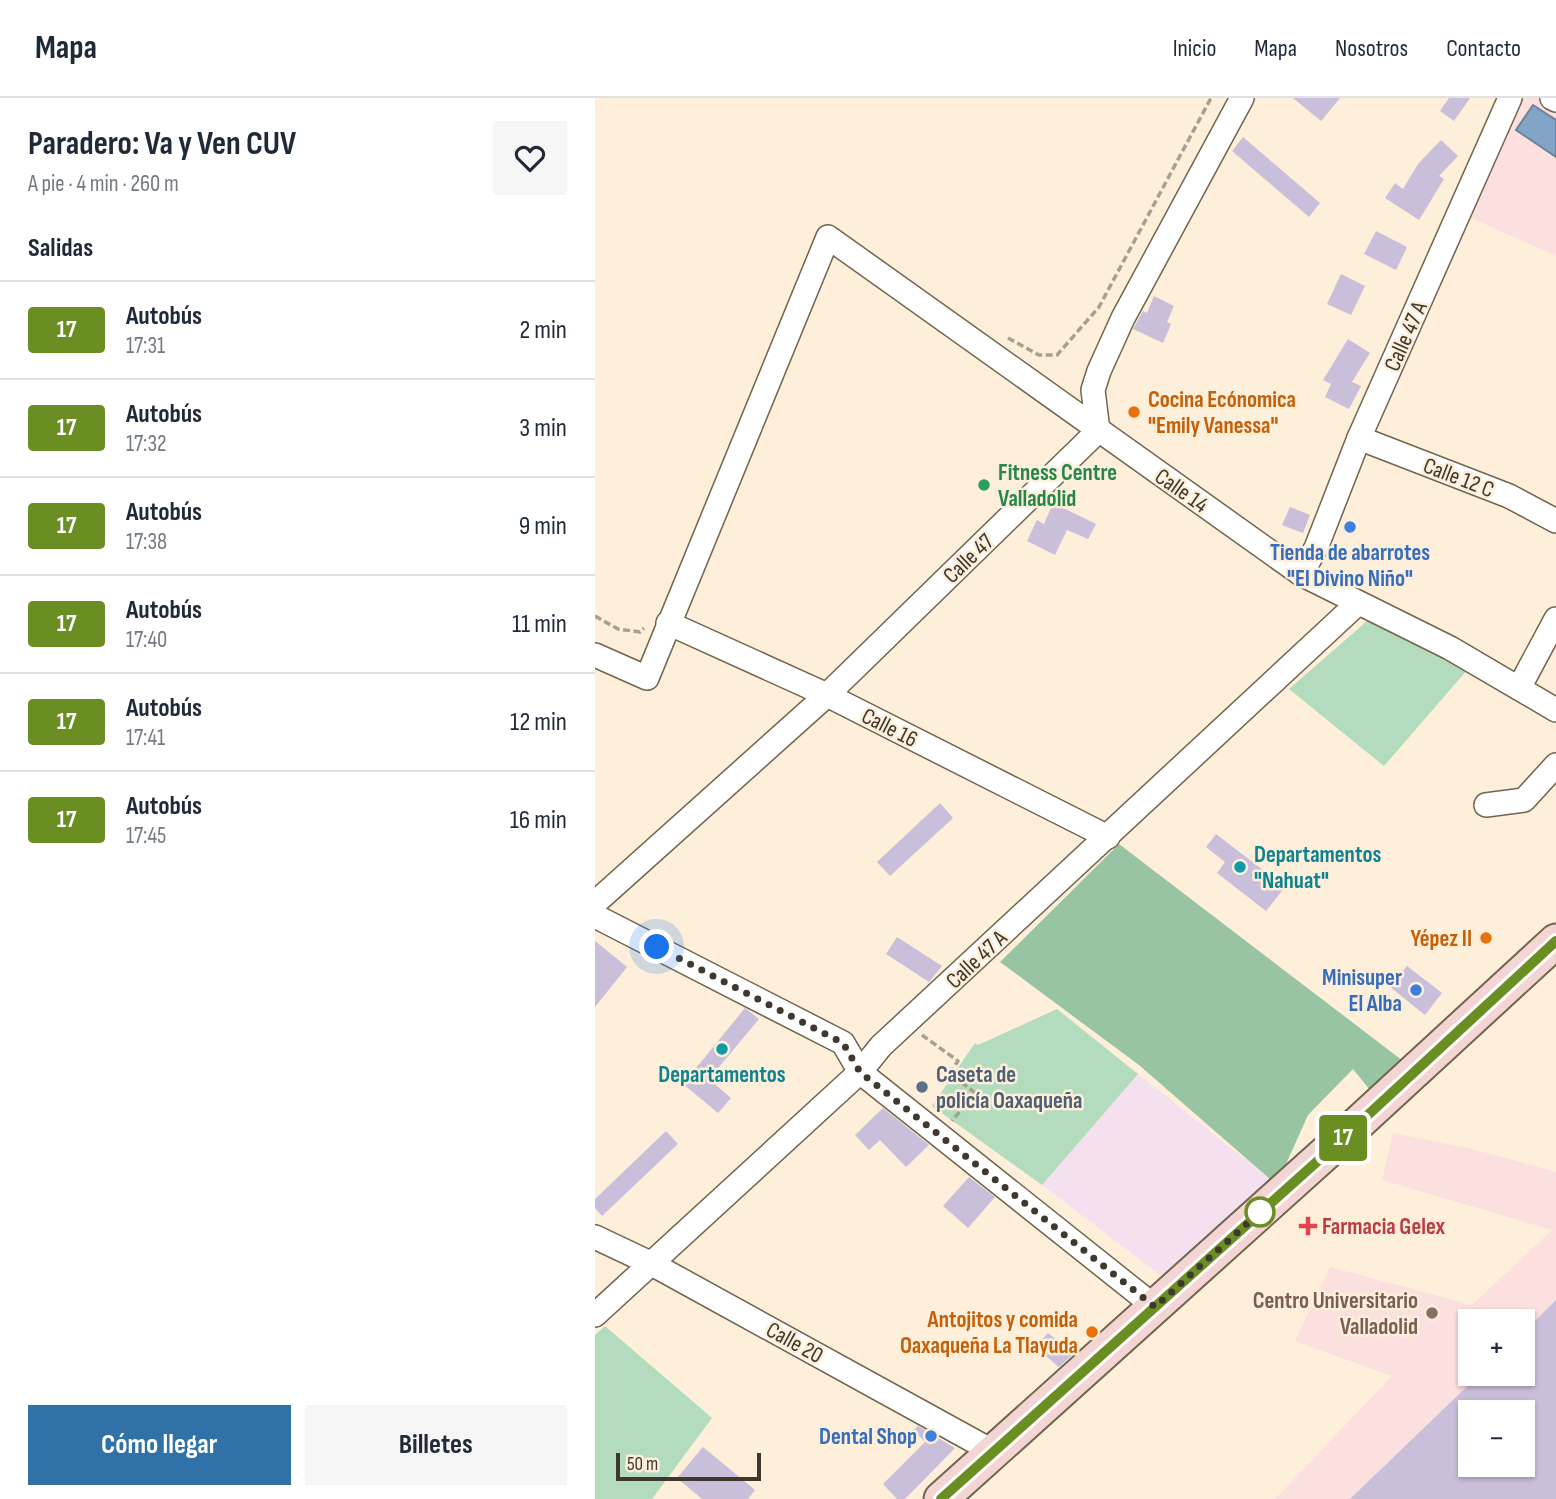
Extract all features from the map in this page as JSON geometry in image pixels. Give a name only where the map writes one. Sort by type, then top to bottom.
[{"type":"street","points":[[1089,425],[1093,390],[1123,318],[1242,98]]},
{"type":"street","name":"Calle 47 A","points":[[1301,574],[1316,548],[1359,438],[1510,98]]},
{"type":"street","name":"Calle 14","points":[[657,624],[828,237],[1301,574],[1450,648],[1556,710]]},
{"type":"street","name":"Calle 47","points":[[595,903],[827,695],[1089,425]]},
{"type":"street","name":"Calle 12 C","points":[[1359,438],[1509,496],[1556,521]]},
{"type":"street","name":"Calle 47 A","points":[[595,1315],[860,1072],[881,1045],[1358,603]]},
{"type":"street","points":[[1519,688],[1556,619]]},
{"type":"street","points":[[595,655],[647,678],[657,624]]},
{"type":"street","name":"Calle 16","points":[[657,624],[827,695],[1108,837]]},
{"type":"street","points":[[1486,805],[1524,800],[1556,765]]},
{"type":"street","points":[[595,916],[843,1043],[860,1072],[1155,1307]]},
{"type":"street","points":[[941,1499],[1556,941]]},
{"type":"street","name":"Calle 20","points":[[595,1237],[652,1264],[992,1451]]},
{"type":"path","points":[[1006,337],[1039,355],[1057,355],[1099,307],[1211,98]]},
{"type":"path","points":[[595,616],[618,628],[640,632],[657,624]]},
{"type":"path","points":[[907,1023],[958,1061],[950,1073],[975,1093],[940,1136]]},
{"type":"shaded area","points":[[1523,98],[1541,98],[1556,108],[1556,256],[1469,217]]},
{"type":"shaded area","points":[[1138,1074],[1271,1180],[1162,1276],[1042,1185]]},
{"type":"shaded area","name":"Centro Universitario Valladolid","points":[[1393,1133],[1472,1149],[1556,1172],[1556,1499],[1275,1499],[1392,1376],[1295,1341],[1330,1267],[1472,1305],[1552,1230],[1382,1180]]},
{"type":"green space","points":[[1374,615],[1468,669],[1384,766],[1289,689]]},
{"type":"green space","points":[[1119,844],[1403,1061],[1370,1090],[1353,1069],[1308,1115],[1286,1164],[1271,1180],[1139,1065],[1000,962]]},
{"type":"green space","points":[[1057,1009],[1138,1074],[1042,1185],[932,1106],[975,1043],[978,1045]]},
{"type":"green space","points":[[605,1326],[712,1418],[652,1499],[595,1499],[595,1335]]},
{"type":"water","points":[[1533,105],[1556,120],[1556,157],[1516,130]]},
{"type":"building","points":[[1293,98],[1340,98],[1321,121]]},
{"type":"building","points":[[1449,98],[1470,98],[1454,121],[1440,111]]},
{"type":"building","points":[[1243,137],[1320,203],[1309,217],[1232,151]]},
{"type":"building","points":[[1441,140],[1458,156],[1439,176],[1444,179],[1419,220],[1385,198],[1395,183],[1403,189],[1418,164]]},
{"type":"building","points":[[1376,231],[1407,247],[1396,270],[1364,254]]},
{"type":"building","points":[[1341,274],[1365,286],[1351,315],[1327,304]]},
{"type":"building","points":[[1154,296],[1174,306],[1167,322],[1171,324],[1163,343],[1133,329],[1143,311],[1147,313]]},
{"type":"building","points":[[1348,339],[1370,353],[1352,382],[1361,386],[1349,409],[1325,397],[1331,384],[1323,380]]},
{"type":"building","points":[[1053,503],[1096,524],[1088,539],[1067,530],[1055,555],[1027,541],[1037,520],[1044,524]]},
{"type":"building","points":[[1290,507],[1310,515],[1303,533],[1282,525]]},
{"type":"building","points":[[940,803],[953,818],[890,876],[877,862]]},
{"type":"building","name":"Departamentos \"Nahuat\"","points":[[1216,834],[1285,887],[1266,911],[1217,873],[1225,862],[1206,847]]},
{"type":"building","points":[[897,937],[942,966],[929,982],[886,954]]},
{"type":"building","points":[[595,941],[627,967],[595,1007]]},
{"type":"building","name":"Minisuper El Alba","points":[[1407,966],[1442,993],[1425,1015],[1390,987]]},
{"type":"building","name":"Departamentos","points":[[745,1008],[759,1019],[709,1079],[731,1098],[718,1113],[683,1084]]},
{"type":"building","points":[[883,1108],[929,1145],[906,1167],[880,1140],[869,1150],[855,1135]]},
{"type":"building","name":"Departamentos","points":[[666,1131],[678,1144],[602,1216],[595,1208],[595,1199]]},
{"type":"building","points":[[969,1177],[995,1197],[968,1228],[943,1206]]},
{"type":"building","points":[[1556,1300],[1556,1499],[1350,1499],[1468,1386],[1535,1386],[1535,1321]]},
{"type":"building","points":[[1048,1333],[1074,1353],[1059,1367],[1035,1347]]},
{"type":"building","points":[[918,1426],[955,1448],[905,1499],[897,1499],[883,1484],[925,1442],[914,1430]]},
{"type":"building","points":[[703,1447],[755,1490],[748,1499],[702,1499],[677,1478]]},
{"type":"bus line","name":"17","points":[[941,1499],[1330,1150],[1556,941]]},
{"type":"place","name":"Cocina Ecónomica \"Emily Vanessa\"","points":[[1134,412]]},
{"type":"place","name":"Fitness Centre Valladolid","points":[[984,485]]},
{"type":"place","name":"Tienda de abarrotes \"El Divino Niño\"","points":[[1350,527]]},
{"type":"place","name":"Departamentos \"Nahuat\"","points":[[1240,867]]},
{"type":"place","name":"Yépez II","points":[[1486,938]]},
{"type":"place","name":"Minisuper El Alba","points":[[1416,990]]},
{"type":"place","name":"Departamentos","points":[[722,1049]]},
{"type":"place","name":"Caseta de policía Oaxaqueña","points":[[922,1087]]},
{"type":"place","name":"Farmacia Gelex","points":[[1308,1226]]},
{"type":"place","name":"Centro Universitario Valladolid","points":[[1432,1313]]},
{"type":"place","name":"Antojitos y comida Oaxaqueña La Tlayuda","points":[[1092,1332]]},
{"type":"place","name":"Dental Shop","points":[[931,1436]]},
{"type":"route","points":[[657,947],[843,1043],[860,1072],[1155,1307],[1260,1212]]}]
